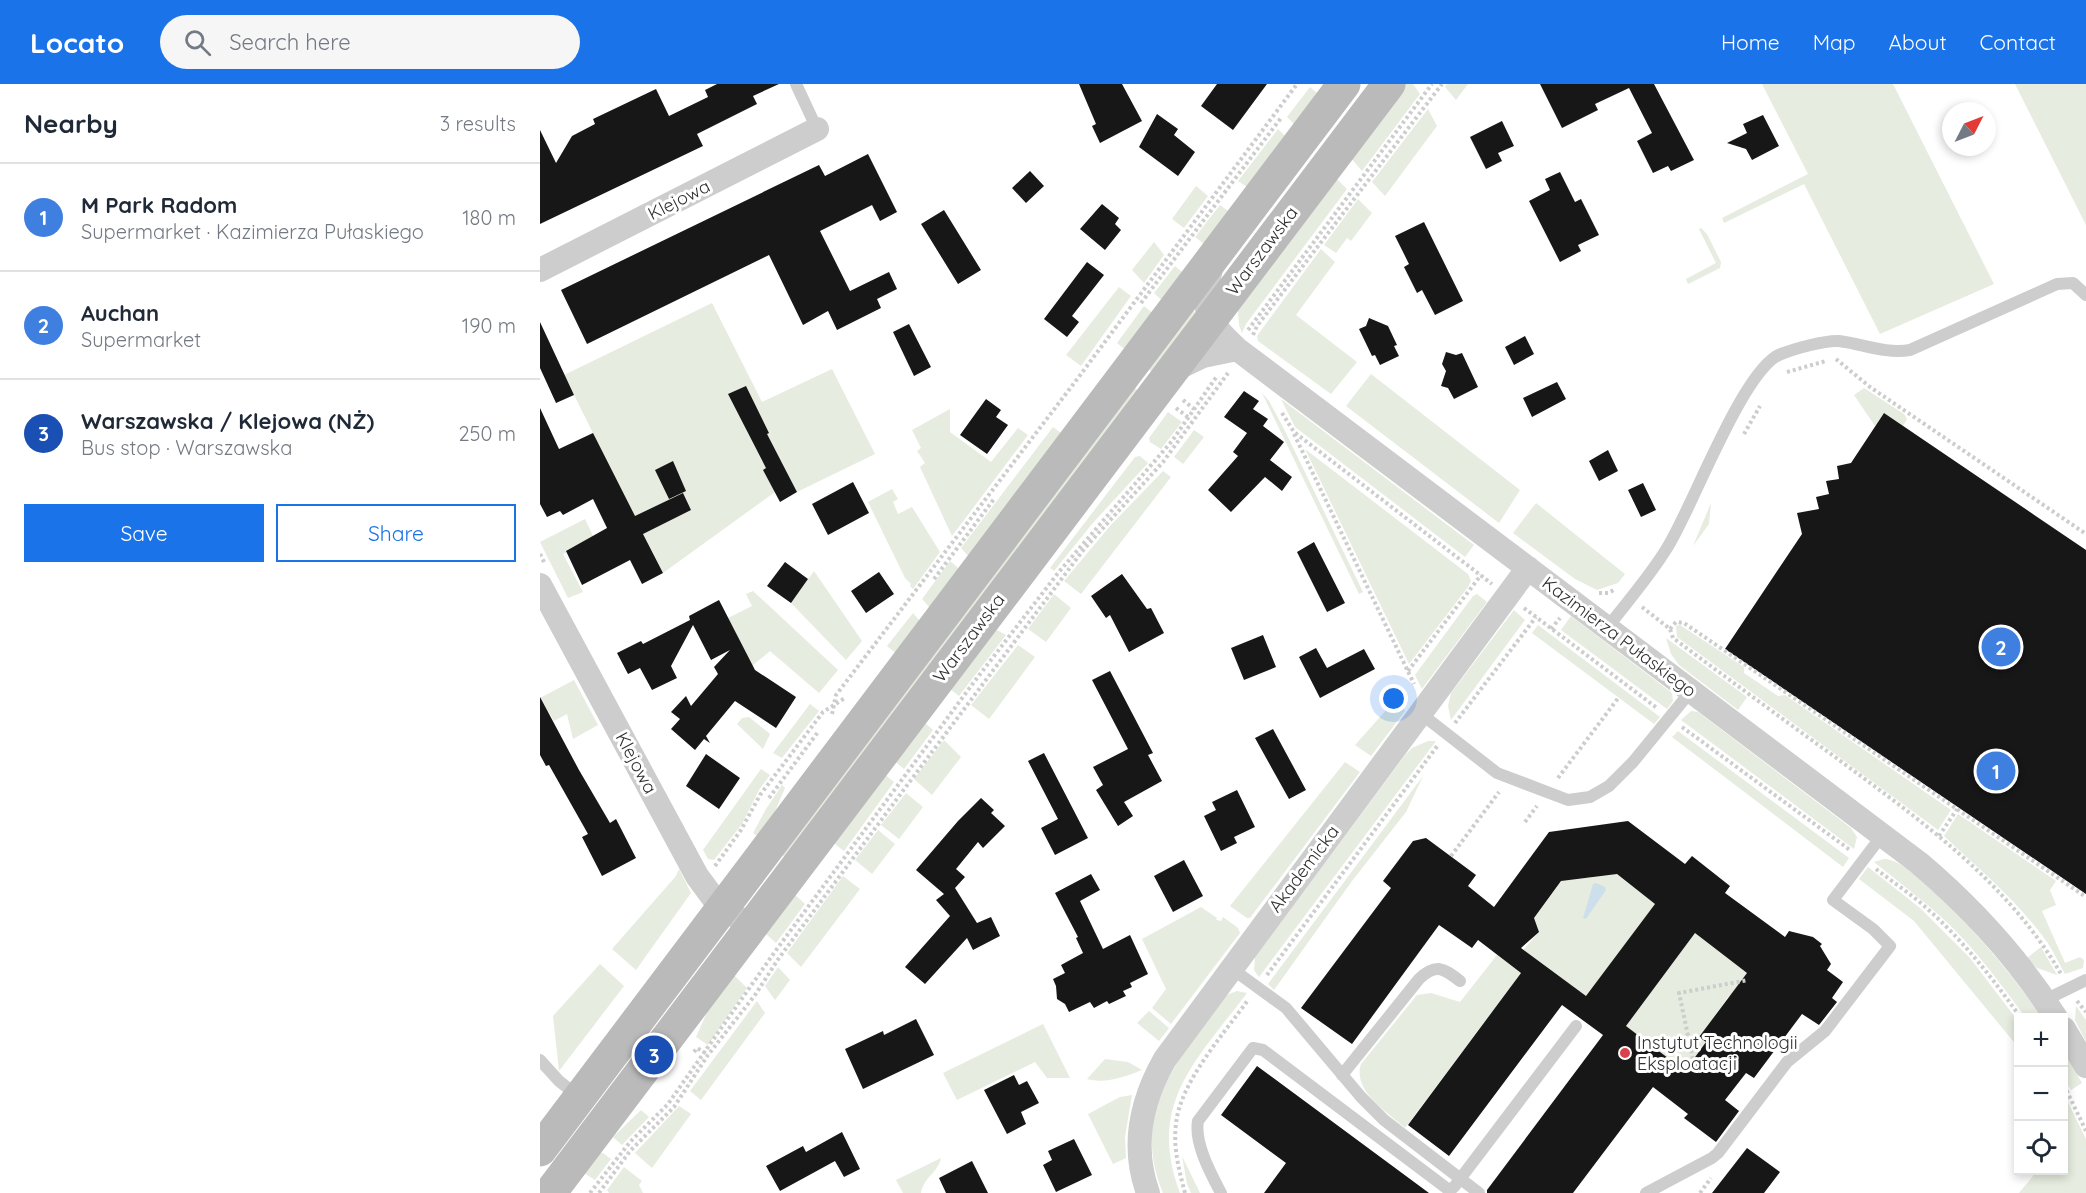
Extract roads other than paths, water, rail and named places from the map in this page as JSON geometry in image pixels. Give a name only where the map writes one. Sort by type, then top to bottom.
[{"type":"main road","name":"Warszawska","points":[[540,1150],[1344,84]]},
{"type":"main road","name":"Warszawska","points":[[550,1193],[1389,84]]},
{"type":"street","name":"Klejowa","points":[[540,270],[818,129]]},
{"type":"street","points":[[1210,320],[1206,310],[1205,292],[1214,258]]},
{"type":"street","name":"Kazimierza Pułaskiego","points":[[1210,320],[1240,351],[1883,834],[1941,882],[1973,913],[2010,954],[2051,1009]]},
{"type":"street","points":[[1170,372],[1203,356],[1240,351]]},
{"type":"street","name":"Akademicka","points":[[1148,1193],[1141,1169],[1139,1133],[1141,1116],[1151,1085],[1165,1059],[1528,568]]},
{"type":"street","name":"Klejowa","points":[[540,585],[697,876],[714,899],[750,927]]},
{"type":"street","points":[[2068,1036],[2086,1066]]},
{"type":"lane","points":[[796,84],[818,129]]},
{"type":"lane","points":[[1607,628],[1666,549],[1684,519],[1726,428],[1758,373],[1775,357],[1832,341],[1884,351],[1910,350],[2057,284],[2073,283],[2086,294]]},
{"type":"lane","points":[[1423,710],[1447,734],[1497,773],[1568,800],[1580,800],[1600,792],[1633,762],[1691,692]]},
{"type":"lane","points":[[1646,1193],[1718,1153],[1787,1062],[1825,1030],[1890,946],[1873,929],[1833,900],[1883,834]]},
{"type":"lane","points":[[1231,968],[1291,1014],[1342,1075],[1384,1120],[1479,1193]]},
{"type":"lane","points":[[1342,1075],[1426,972],[1441,968],[1460,981]]},
{"type":"lane","points":[[2051,1009],[2069,988],[2086,980]]},
{"type":"lane","points":[[1221,1193],[1205,1160],[1197,1127],[1198,1121],[1250,1050],[1257,1048],[1263,1050],[1444,1187],[1452,1189],[1576,1026]]},
{"type":"lane","points":[[540,1060],[559,1081],[580,1097]]},
{"type":"water","points":[[1593,884],[1605,887],[1606,890],[1586,919],[1583,918]]},
{"type":"place","name":"Auchan","points":[[2001,647]]},
{"type":"place","name":"M Park Radom","points":[[1996,771]]},
{"type":"place","name":"Instytut Technologii Eksploatacji","points":[[1625,1053]]},
{"type":"place","name":"Warszawska / Klejowa (NŻ)","points":[[654,1055]]}]
